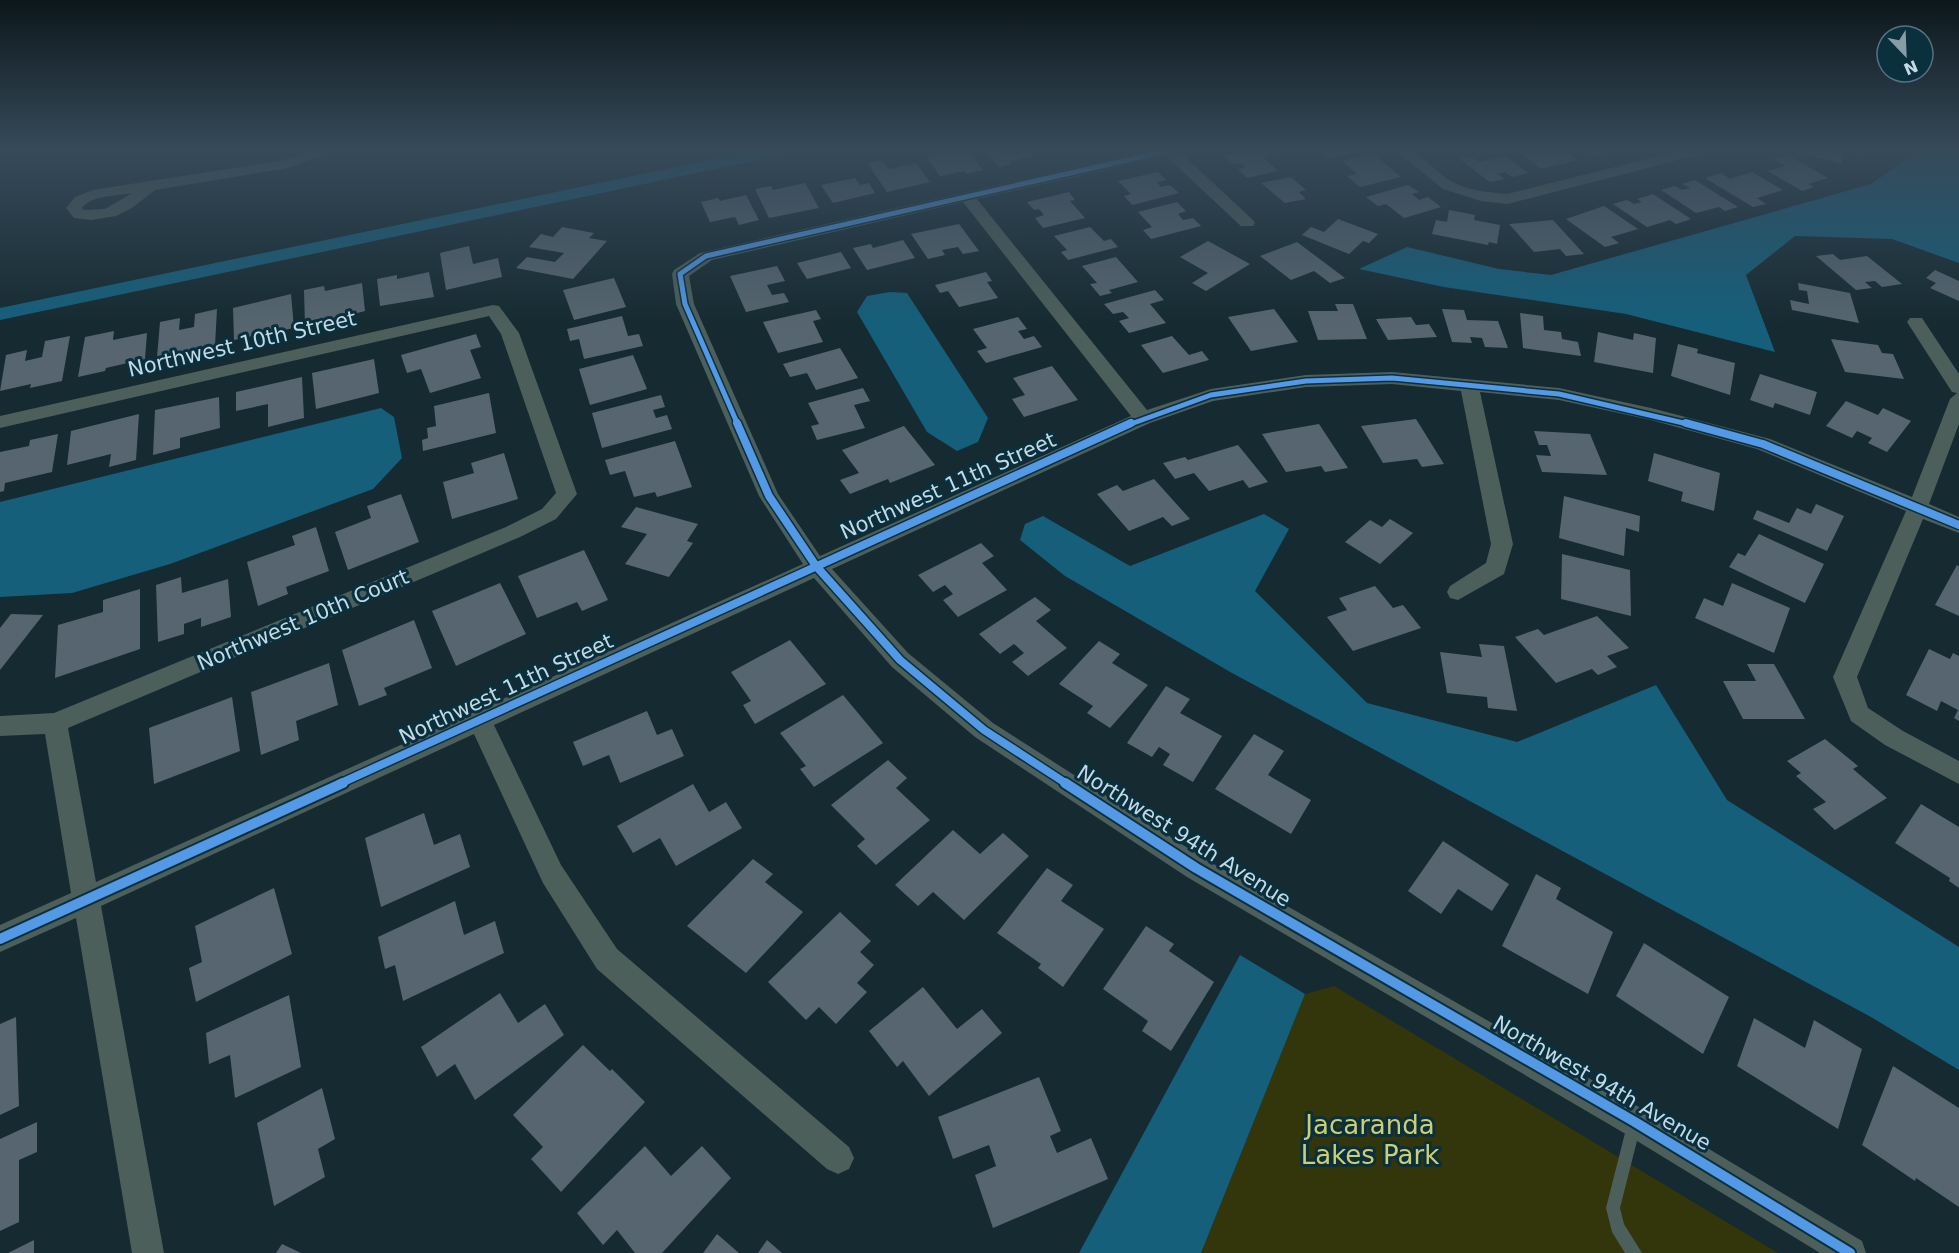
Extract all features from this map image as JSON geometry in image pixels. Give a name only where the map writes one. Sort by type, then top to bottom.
[{"type":"street","name":"Northwest 94th Avenue","points":[[916,207],[706,256],[680,274],[685,304],[769,496],[816,566],[900,660],[984,730],[1196,868],[1635,1122],[1850,1253]]},
{"type":"street","points":[[975,207],[1143,418]]},
{"type":"street","points":[[1231,207],[1247,223]]},
{"type":"street","name":"Northwest 10th Street","points":[[0,422],[493,310],[510,333],[567,494],[549,514]]},
{"type":"street","points":[[1916,322],[1959,388]]},
{"type":"street","name":"Northwest 11th Street","points":[[0,939],[1143,418],[1211,395],[1306,381],[1392,378],[1559,394],[1651,414],[1763,444],[1959,525]]},
{"type":"street","points":[[1458,592],[1496,568],[1502,544],[1469,384]]},
{"type":"street","points":[[1959,399],[1918,507],[1845,677],[1858,714],[1894,738],[1959,773]]},
{"type":"street","name":"Northwest 10th Court","points":[[0,726],[55,723],[513,532],[549,514]]},
{"type":"street","points":[[480,722],[552,874],[607,959],[838,1158]]},
{"type":"street","points":[[55,723],[148,1253]]},
{"type":"lane","points":[[1635,1122],[1612,1208],[1617,1227],[1635,1253]]},
{"type":"green space","name":"Jacaranda Lakes Park","points":[[1334,986],[1778,1253],[1201,1253],[1305,994]]},
{"type":"water","points":[[1788,207],[1959,207],[1959,263],[1892,239],[1795,236],[1746,275],[1775,352],[1626,314],[1444,287],[1359,269],[1407,247],[1499,269],[1551,275]]},
{"type":"water","points":[[890,292],[907,293],[988,418],[978,442],[957,451],[927,432],[857,312],[867,296]]},
{"type":"water","points":[[381,408],[394,417],[402,458],[373,489],[170,564],[72,593],[0,597],[0,502]]},
{"type":"water","points":[[1264,514],[1289,529],[1255,591],[1367,703],[1517,742],[1656,685],[1727,800],[1959,947],[1959,1070],[1871,1017],[1232,673],[1065,576],[1020,540],[1025,524],[1043,516],[1130,566]]},
{"type":"water","points":[[1240,955],[1305,994],[1201,1253],[1079,1253]]},
{"type":"building","points":[[703,207],[752,207],[759,220],[739,225],[735,217],[710,222]]},
{"type":"building","points":[[764,207],[819,208],[769,218]]},
{"type":"building","points":[[1032,207],[1076,207],[1085,218],[1043,228],[1035,218],[1044,215],[1039,209],[1034,210]]},
{"type":"building","points":[[1156,207],[1182,207],[1186,211],[1178,214],[1183,220],[1193,218],[1201,226],[1151,239],[1143,230],[1152,227],[1138,212]]},
{"type":"building","points":[[1390,207],[1439,207],[1404,218]]},
{"type":"building","points":[[1606,207],[1638,229],[1611,237],[1619,243],[1605,247],[1566,219]]},
{"type":"building","points":[[1618,207],[1673,207],[1691,219],[1676,224],[1670,220],[1647,227]]},
{"type":"building","points":[[1688,207],[1717,207],[1696,213]]},
{"type":"building","points":[[1720,207],[1736,207],[1725,211]]},
{"type":"building","points":[[1449,210],[1475,215],[1474,220],[1500,225],[1497,244],[1489,242],[1488,245],[1432,234],[1436,220],[1447,222]]},
{"type":"building","points":[[1338,219],[1378,234],[1369,243],[1363,241],[1349,254],[1302,235],[1311,227],[1324,232]]},
{"type":"building","points":[[1553,220],[1584,254],[1566,256],[1560,249],[1534,252],[1509,224]]},
{"type":"building","points":[[959,224],[979,251],[963,254],[958,247],[942,250],[945,255],[928,259],[911,234]]},
{"type":"building","points":[[562,227],[594,233],[589,238],[607,241],[573,279],[516,268],[527,257],[555,262],[564,253],[529,247],[541,234],[553,237]]},
{"type":"building","points":[[1090,227],[1104,241],[1111,239],[1118,247],[1068,260],[1061,252],[1067,250],[1054,236]]},
{"type":"building","points":[[903,240],[915,258],[867,270],[853,248],[871,244],[873,248]]},
{"type":"building","points":[[1208,241],[1250,264],[1206,291],[1192,283],[1208,273],[1180,257]]},
{"type":"building","points":[[1297,242],[1345,278],[1330,283],[1314,271],[1291,280],[1260,256]]},
{"type":"building","points":[[469,246],[473,264],[498,258],[502,277],[446,290],[440,253]]},
{"type":"building","points":[[841,252],[851,268],[807,279],[797,263]]},
{"type":"building","points":[[1833,254],[1840,260],[1867,256],[1902,284],[1882,287],[1875,281],[1865,282],[1872,288],[1856,290],[1816,256]]},
{"type":"building","points":[[1116,257],[1138,282],[1109,290],[1112,293],[1100,296],[1090,284],[1097,283],[1082,266]]},
{"type":"building","points":[[777,266],[785,281],[767,285],[772,295],[784,293],[789,302],[746,312],[730,276]]},
{"type":"building","points":[[1935,270],[1959,281],[1959,301],[1930,288],[1936,283],[1926,278]]},
{"type":"building","points":[[429,272],[434,297],[380,306],[377,279],[397,275],[397,279]]},
{"type":"building","points":[[986,272],[992,281],[987,282],[998,298],[959,307],[948,291],[940,293],[935,285]]},
{"type":"building","points":[[614,278],[626,307],[574,320],[563,290]]},
{"type":"building","points":[[362,283],[365,311],[305,327],[304,290],[324,286],[325,291]]},
{"type":"building","points":[[1798,283],[1850,293],[1859,323],[1792,310],[1790,300],[1809,304],[1807,291],[1799,290]]},
{"type":"building","points":[[1155,290],[1164,300],[1150,304],[1166,323],[1129,333],[1119,321],[1129,318],[1123,312],[1113,314],[1104,304]]},
{"type":"building","points":[[291,294],[294,328],[234,340],[233,308]]},
{"type":"building","points":[[1335,304],[1353,304],[1367,339],[1318,340],[1308,311],[1338,311]]},
{"type":"building","points":[[217,309],[215,346],[157,357],[160,322],[180,318],[179,330],[194,327],[195,314]]},
{"type":"building","points":[[1274,309],[1298,342],[1251,351],[1228,317]]},
{"type":"building","points":[[1442,309],[1464,310],[1467,320],[1498,321],[1508,348],[1485,347],[1482,338],[1470,337],[1472,343],[1452,342]]},
{"type":"building","points":[[816,310],[821,319],[813,321],[823,342],[778,353],[763,322]]},
{"type":"building","points":[[1520,313],[1543,316],[1544,330],[1561,332],[1562,339],[1578,342],[1581,356],[1523,348]]},
{"type":"building","points":[[622,316],[628,336],[639,334],[643,346],[584,359],[579,339],[570,341],[567,329]]},
{"type":"building","points":[[1018,317],[1027,329],[1018,331],[1024,339],[1034,336],[1042,347],[986,363],[977,351],[987,348],[973,329]]},
{"type":"building","points":[[1411,317],[1416,325],[1429,324],[1437,337],[1388,340],[1376,319]]},
{"type":"building","points":[[114,331],[113,340],[147,333],[145,359],[78,377],[85,337]]},
{"type":"building","points":[[1598,332],[1633,340],[1634,333],[1656,338],[1653,373],[1594,362]]},
{"type":"building","points":[[476,334],[481,347],[470,350],[481,378],[430,393],[421,369],[407,373],[401,355]]},
{"type":"building","points":[[70,336],[62,381],[30,388],[31,384],[0,391],[6,355],[27,350],[25,361],[42,357],[45,341]]},
{"type":"building","points":[[1172,336],[1189,355],[1202,351],[1209,360],[1163,373],[1141,345]]},
{"type":"building","points":[[1831,339],[1878,345],[1882,353],[1893,354],[1904,379],[1845,372]]},
{"type":"building","points":[[1678,344],[1698,349],[1697,353],[1735,363],[1730,395],[1671,376]]},
{"type":"building","points":[[840,348],[858,378],[816,390],[807,373],[790,377],[783,364]]},
{"type":"building","points":[[633,355],[647,389],[590,405],[579,369]]},
{"type":"building","points":[[374,359],[379,393],[316,409],[312,373]]},
{"type":"building","points":[[1052,366],[1078,400],[1024,417],[1012,399],[1025,395],[1013,378]]},
{"type":"building","points":[[1760,374],[1817,392],[1810,415],[1775,403],[1773,408],[1750,400]]},
{"type":"building","points":[[302,377],[304,418],[268,427],[268,404],[236,411],[236,392]]},
{"type":"building","points":[[863,388],[870,401],[854,405],[865,428],[817,440],[811,426],[819,424],[808,403]]},
{"type":"building","points":[[489,393],[496,433],[423,451],[422,440],[428,438],[427,428],[436,426],[434,406]]},
{"type":"building","points":[[661,395],[665,407],[653,410],[656,418],[667,415],[672,429],[602,448],[592,413]]},
{"type":"building","points":[[219,397],[220,428],[180,438],[180,448],[153,455],[155,410]]},
{"type":"building","points":[[1846,401],[1878,415],[1883,408],[1911,421],[1887,452],[1868,443],[1872,438],[1857,431],[1852,438],[1826,426]]},
{"type":"building","points":[[139,414],[136,460],[109,467],[111,454],[67,465],[71,431]]},
{"type":"building","points":[[1416,419],[1444,464],[1422,467],[1417,459],[1383,463],[1361,426]]},
{"type":"building","points":[[1319,424],[1348,468],[1325,472],[1321,466],[1286,472],[1262,434]]},
{"type":"building","points":[[904,426],[935,465],[890,483],[888,479],[850,494],[840,480],[859,473],[842,450]]},
{"type":"building","points":[[1534,431],[1590,434],[1607,475],[1542,472],[1536,455],[1551,456],[1547,445],[1539,445]]},
{"type":"building","points":[[58,434],[52,472],[5,483],[4,491],[0,492],[0,452],[29,446],[30,440]]},
{"type":"building","points":[[675,441],[692,487],[657,497],[655,492],[634,497],[625,471],[610,475],[605,460]]},
{"type":"building","points":[[1238,445],[1268,482],[1249,488],[1243,480],[1209,491],[1194,473],[1175,479],[1163,463],[1185,457],[1188,460]]},
{"type":"building","points":[[504,453],[518,499],[452,519],[443,482],[474,473],[471,463]]},
{"type":"building","points":[[1654,453],[1720,473],[1714,511],[1681,501],[1683,492],[1648,481]]},
{"type":"building","points":[[1154,479],[1190,519],[1172,526],[1163,517],[1129,531],[1097,494],[1117,485],[1123,491]]},
{"type":"building","points":[[401,494],[419,542],[348,570],[335,532],[371,518],[367,506]]},
{"type":"building","points":[[1564,496],[1640,516],[1639,532],[1626,528],[1624,556],[1559,538]]},
{"type":"building","points":[[1816,504],[1844,516],[1827,551],[1753,519],[1757,510],[1789,523],[1797,508],[1811,514]]},
{"type":"building","points":[[636,507],[698,524],[687,541],[693,543],[669,577],[625,564],[647,534],[621,527]]},
{"type":"building","points":[[1390,519],[1413,533],[1380,564],[1345,542],[1370,520],[1382,527]]},
{"type":"building","points":[[316,527],[329,571],[286,587],[288,594],[258,606],[247,562],[295,545],[292,536]]},
{"type":"building","points":[[1759,534],[1824,564],[1805,603],[1729,567],[1738,553],[1745,556]]},
{"type":"building","points":[[981,543],[994,556],[982,563],[1007,590],[958,617],[943,600],[953,594],[945,585],[933,592],[918,575]]},
{"type":"building","points":[[584,550],[608,600],[582,611],[577,602],[537,618],[518,576]]},
{"type":"building","points":[[1562,554],[1630,570],[1631,616],[1561,599]]},
{"type":"building","points":[[1957,565],[1959,566],[1959,616],[1935,605]]},
{"type":"building","points":[[181,577],[182,593],[228,579],[231,617],[201,627],[201,618],[184,624],[184,634],[158,642],[156,585]]},
{"type":"building","points":[[500,583],[526,634],[456,666],[432,611]]},
{"type":"building","points":[[1732,583],[1790,608],[1774,653],[1695,618],[1704,598],[1723,606]]},
{"type":"building","points":[[1375,586],[1393,608],[1403,605],[1421,628],[1353,651],[1327,617],[1347,610],[1339,598]]},
{"type":"building","points":[[140,589],[140,649],[55,678],[58,625],[103,612],[103,600]]},
{"type":"building","points":[[1035,597],[1051,610],[1036,621],[1067,648],[1028,676],[1012,662],[1024,653],[1014,644],[1000,654],[979,634]]},
{"type":"building","points":[[11,614],[43,615],[0,670],[0,628]]},
{"type":"building","points":[[1597,616],[1629,648],[1607,656],[1617,667],[1598,675],[1592,669],[1556,683],[1515,637],[1538,629],[1544,635]]},
{"type":"building","points":[[414,620],[432,668],[384,688],[387,695],[359,706],[342,650]]},
{"type":"building","points":[[790,640],[826,684],[755,724],[743,705],[751,701],[731,672]]},
{"type":"building","points":[[1099,641],[1120,654],[1112,663],[1148,685],[1110,728],[1087,713],[1093,706],[1059,684]]},
{"type":"building","points":[[1479,644],[1504,646],[1517,711],[1488,708],[1487,697],[1447,693],[1440,652],[1482,657]]},
{"type":"building","points":[[1929,649],[1950,659],[1953,653],[1959,656],[1959,721],[1954,718],[1958,710],[1941,701],[1937,711],[1906,695]]},
{"type":"building","points":[[329,663],[338,705],[296,721],[299,740],[261,755],[251,692]]},
{"type":"building","points":[[1747,664],[1774,664],[1805,719],[1743,719],[1723,681],[1756,681]]},
{"type":"building","points":[[1166,686],[1190,699],[1180,713],[1222,736],[1193,782],[1163,765],[1170,754],[1159,747],[1152,757],[1127,743]]},
{"type":"building","points":[[843,695],[883,743],[814,787],[800,769],[806,766],[780,733]]},
{"type":"building","points":[[232,697],[240,751],[154,784],[149,728]]},
{"type":"building","points":[[647,711],[657,735],[672,729],[684,756],[620,783],[609,755],[583,766],[573,742]]},
{"type":"building","points":[[1254,734],[1284,751],[1268,775],[1311,800],[1291,834],[1215,789]]},
{"type":"building","points":[[1825,739],[1858,766],[1853,769],[1887,798],[1835,830],[1813,809],[1826,802],[1796,776],[1801,773],[1787,761]]},
{"type":"building","points":[[888,760],[907,778],[896,788],[930,820],[876,865],[857,846],[865,839],[831,805]]},
{"type":"building","points":[[693,784],[709,812],[726,802],[742,828],[676,866],[660,838],[633,853],[617,826]]},
{"type":"building","points":[[1921,804],[1959,827],[1959,888],[1949,881],[1950,878],[1895,843]]},
{"type":"building","points":[[424,813],[434,845],[460,834],[470,867],[381,907],[365,838]]},
{"type":"building","points":[[953,830],[980,854],[1003,833],[1029,856],[964,920],[933,892],[918,906],[895,885]]},
{"type":"building","points":[[1443,841],[1509,884],[1492,911],[1458,889],[1441,914],[1408,891]]},
{"type":"building","points":[[753,859],[773,874],[765,882],[803,912],[746,973],[687,926]]},
{"type":"building","points":[[1047,868],[1073,885],[1061,901],[1104,929],[1063,987],[1038,968],[1041,964],[997,933]]},
{"type":"building","points":[[1536,874],[1561,888],[1556,899],[1613,932],[1588,994],[1502,946]]},
{"type":"building","points":[[274,888],[292,954],[196,1002],[189,968],[202,962],[195,926]]},
{"type":"building","points":[[455,901],[464,935],[495,921],[504,953],[403,1001],[395,965],[385,969],[378,937]]},
{"type":"building","points":[[840,912],[871,941],[860,952],[874,965],[857,983],[867,992],[836,1024],[819,1007],[806,1020],[768,982]]},
{"type":"building","points":[[1146,926],[1174,944],[1169,951],[1214,982],[1171,1051],[1142,1031],[1148,1021],[1103,989]]},
{"type":"building","points":[[1644,943],[1729,997],[1703,1054],[1616,996]]},
{"type":"building","points":[[923,987],[957,1029],[982,1009],[1002,1033],[929,1096],[903,1061],[897,1067],[869,1031]]},
{"type":"building","points":[[500,993],[518,1023],[545,1004],[564,1035],[475,1100],[455,1064],[437,1077],[421,1047]]},
{"type":"building","points":[[289,995],[301,1067],[235,1098],[230,1055],[209,1064],[206,1033]]},
{"type":"building","points":[[16,1017],[19,1106],[0,1115],[0,1024]]},
{"type":"building","points":[[1754,1018],[1805,1048],[1814,1020],[1862,1049],[1838,1129],[1737,1066]]},
{"type":"building","points":[[583,1045],[610,1071],[612,1069],[645,1102],[561,1192],[531,1159],[543,1147],[513,1115]]},
{"type":"building","points":[[1893,1066],[1959,1108],[1959,1207],[1862,1145]]},
{"type":"building","points":[[1039,1077],[1061,1131],[1050,1136],[1057,1153],[1091,1138],[1108,1179],[993,1228],[975,1175],[996,1166],[989,1145],[953,1159],[938,1117]]},
{"type":"building","points":[[322,1088],[335,1139],[318,1149],[325,1177],[274,1206],[257,1123]]},
{"type":"building","points":[[37,1122],[37,1152],[19,1160],[19,1222],[0,1231],[0,1139]]},
{"type":"building","points":[[645,1146],[671,1176],[702,1146],[731,1178],[662,1253],[635,1253],[617,1230],[603,1245],[577,1213]]},
{"type":"building","points":[[717,1234],[739,1253],[703,1253]]},
{"type":"building","points":[[34,1240],[34,1253],[8,1253]]},
{"type":"building","points":[[767,1240],[782,1253],[758,1253]]},
{"type":"building","points":[[282,1244],[301,1253],[276,1253]]},
{"type":"waterway","points":[[0,314],[507,207]]},
{"type":"cycle path","points":[[919,207],[706,256],[680,274],[685,304],[769,496],[816,566],[900,660],[984,730],[1196,868],[1635,1122],[1850,1253]]},
{"type":"cycle path","points":[[0,939],[1143,418],[1211,395],[1306,381],[1392,378],[1559,394],[1651,414],[1763,444],[1959,525]]}]
